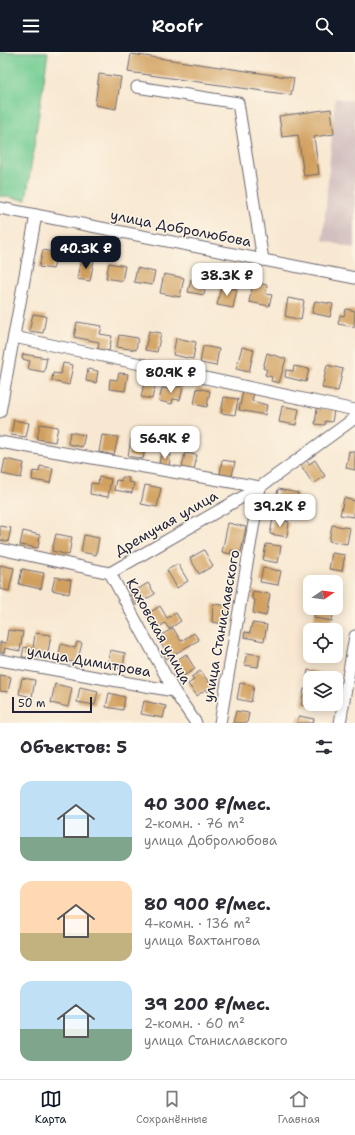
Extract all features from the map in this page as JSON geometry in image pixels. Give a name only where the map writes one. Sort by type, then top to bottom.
[{"type":"street","points":[[137,87],[238,103],[264,260]]},
{"type":"street","name":"улица Добролюбова","points":[[0,208],[355,278]]},
{"type":"street","points":[[0,412],[36,215]]},
{"type":"street","points":[[14,337],[355,410]]},
{"type":"street","name":"Дремучая улица","points":[[110,573],[260,487],[355,418]]},
{"type":"street","points":[[0,442],[260,487]]},
{"type":"street","name":"улица Станиславского","points":[[220,723],[260,487]]},
{"type":"street","points":[[0,549],[110,573]]},
{"type":"street","name":"Каховская улица","points":[[110,573],[174,691],[196,723]]},
{"type":"street","points":[[340,723],[355,636]]},
{"type":"street","name":"улица Димитрова","points":[[0,660],[174,691]]},
{"type":"shaded area","points":[[335,98],[355,101],[355,249],[323,240]]},
{"type":"green space","points":[[0,52],[48,52],[26,200],[0,196]]},
{"type":"building","points":[[131,54],[294,78],[291,95],[128,72]]},
{"type":"building","points":[[99,74],[121,77],[116,109],[95,105]]},
{"type":"building","points":[[331,109],[334,134],[314,137],[319,174],[304,176],[298,135],[282,137],[279,116]]},
{"type":"building","points":[[43,250],[57,253],[53,269],[39,267]]},
{"type":"building","points":[[81,258],[94,260],[90,281],[77,279]]},
{"type":"building","points":[[109,263],[125,266],[122,281],[106,278]]},
{"type":"building","points":[[137,268],[155,272],[152,285],[134,282]]},
{"type":"building","points":[[164,274],[184,278],[180,297],[160,293]]},
{"type":"building","points":[[191,279],[206,282],[204,295],[188,292]]},
{"type":"building","points":[[253,282],[267,285],[266,294],[272,295],[269,306],[249,302]]},
{"type":"building","points":[[221,286],[237,289],[233,308],[217,305]]},
{"type":"building","points":[[288,298],[304,301],[301,320],[285,316]]},
{"type":"building","points":[[315,301],[333,304],[330,317],[312,313]]},
{"type":"building","points":[[346,309],[355,311],[354,327],[338,324],[340,315],[344,316]]},
{"type":"building","points":[[33,314],[46,316],[43,333],[29,331]]},
{"type":"building","points":[[77,322],[102,326],[100,334],[112,336],[109,351],[98,349],[99,342],[74,337]]},
{"type":"building","points":[[149,331],[161,333],[157,352],[145,350]]},
{"type":"building","points":[[119,335],[138,338],[136,350],[117,347]]},
{"type":"building","points":[[176,338],[196,342],[193,359],[173,355]]},
{"type":"building","points":[[203,346],[219,349],[216,366],[200,363]]},
{"type":"building","points":[[242,347],[254,350],[249,372],[236,369]]},
{"type":"building","points":[[267,353],[286,359],[279,383],[271,381],[272,377],[265,375],[267,370],[263,368]]},
{"type":"building","points":[[23,354],[47,358],[44,372],[28,369],[30,361],[22,359]]},
{"type":"building","points":[[63,363],[73,365],[69,385],[52,381],[53,373],[61,374]]},
{"type":"building","points":[[327,365],[343,369],[338,391],[322,388]]},
{"type":"building","points":[[294,366],[309,369],[306,382],[285,377],[286,370],[293,371]]},
{"type":"building","points":[[88,369],[98,371],[96,383],[86,381]]},
{"type":"building","points":[[119,373],[128,374],[125,391],[109,389],[110,379],[117,380]]},
{"type":"building","points":[[145,379],[156,381],[152,399],[141,397]]},
{"type":"building","points":[[170,384],[183,387],[180,400],[173,399],[172,404],[159,401],[162,388],[169,389]]},
{"type":"building","points":[[197,388],[210,391],[207,407],[194,404]]},
{"type":"building","points":[[243,391],[254,393],[252,401],[267,405],[265,415],[239,410]]},
{"type":"building","points":[[224,397],[238,399],[235,415],[221,413]]},
{"type":"building","points":[[282,406],[299,409],[296,425],[279,422]]},
{"type":"building","points":[[317,408],[334,410],[332,422],[325,421],[325,425],[315,424]]},
{"type":"building","points":[[14,420],[29,423],[26,437],[11,435]]},
{"type":"building","points":[[40,424],[58,427],[55,442],[37,439]]},
{"type":"building","points":[[70,432],[85,435],[82,447],[68,444]]},
{"type":"building","points":[[102,435],[118,437],[114,455],[99,452]]},
{"type":"building","points":[[131,439],[146,442],[143,459],[128,456]]},
{"type":"building","points":[[349,451],[355,452],[355,470],[346,468]]},
{"type":"building","points":[[161,453],[171,455],[169,466],[159,464]]},
{"type":"building","points":[[185,453],[197,455],[194,470],[182,468]]},
{"type":"building","points":[[5,459],[24,463],[21,478],[2,474]]},
{"type":"building","points":[[222,460],[235,462],[232,476],[220,474]]},
{"type":"building","points":[[306,460],[309,464],[315,460],[325,476],[313,484],[300,464]]},
{"type":"building","points":[[40,466],[53,468],[50,483],[32,480],[33,471],[39,472]]},
{"type":"building","points":[[99,477],[111,479],[108,497],[90,494],[91,483],[98,484]]},
{"type":"building","points":[[122,477],[129,478],[128,482],[134,483],[132,493],[114,490],[116,480],[121,481]]},
{"type":"building","points":[[145,485],[161,488],[157,507],[141,504]]},
{"type":"building","points":[[278,489],[298,493],[294,513],[274,509]]},
{"type":"building","points":[[344,498],[355,501],[354,517],[340,515]]},
{"type":"building","points":[[273,519],[289,522],[287,537],[270,534]]},
{"type":"building","points":[[228,523],[246,527],[241,552],[231,550],[231,554],[222,552]]},
{"type":"building","points":[[332,525],[350,528],[347,544],[329,541]]},
{"type":"building","points":[[0,526],[11,528],[8,542],[0,540]]},
{"type":"building","points":[[23,531],[40,535],[38,548],[20,545]]},
{"type":"building","points":[[56,534],[72,537],[69,555],[52,551]]},
{"type":"building","points":[[84,535],[99,538],[96,555],[81,552]]},
{"type":"building","points":[[266,544],[281,546],[278,563],[263,560]]},
{"type":"building","points":[[204,550],[213,566],[199,574],[190,558]]},
{"type":"building","points":[[332,553],[345,555],[342,571],[329,569]]},
{"type":"building","points":[[178,564],[188,581],[177,588],[167,570]]},
{"type":"building","points":[[0,565],[14,568],[9,591],[0,589]]},
{"type":"building","points":[[263,568],[281,571],[278,585],[260,582]]},
{"type":"building","points":[[22,569],[44,573],[41,589],[19,584]]},
{"type":"building","points":[[55,577],[71,580],[69,594],[52,590]]},
{"type":"building","points":[[148,583],[155,594],[136,605],[130,594]]},
{"type":"building","points":[[253,591],[270,594],[266,616],[253,613],[255,600],[252,599]]},
{"type":"building","points":[[213,604],[230,606],[229,617],[225,616],[224,624],[212,622]]},
{"type":"building","points":[[160,606],[167,618],[176,613],[181,621],[169,629],[165,623],[155,630],[146,615]]},
{"type":"building","points":[[315,615],[333,615],[332,621],[314,618]]},
{"type":"building","points":[[252,623],[267,625],[264,641],[244,637],[245,632],[250,633]]},
{"type":"building","points":[[173,628],[181,641],[194,633],[199,640],[166,659],[164,655],[167,653],[157,638]]},
{"type":"building","points":[[8,630],[23,632],[20,651],[5,648],[4,653],[0,652],[0,642],[6,643]]},
{"type":"building","points":[[35,633],[51,635],[47,658],[22,657],[24,647],[33,649]]},
{"type":"building","points":[[77,642],[82,643],[77,663],[58,659],[61,644],[75,648]]},
{"type":"building","points":[[110,650],[125,653],[123,669],[107,666]]},
{"type":"building","points":[[247,653],[260,655],[258,667],[244,665]]},
{"type":"building","points":[[186,654],[195,669],[182,677],[174,662]]},
{"type":"building","points":[[200,671],[214,688],[208,692],[206,689],[197,696],[188,684],[194,680],[191,677]]},
{"type":"building","points":[[0,675],[11,677],[8,692],[0,691]]},
{"type":"building","points":[[22,678],[35,680],[32,697],[19,694]]},
{"type":"building","points":[[240,683],[254,686],[251,702],[237,699]]},
{"type":"building","points":[[55,684],[72,688],[68,707],[51,703]]},
{"type":"building","points":[[80,687],[98,691],[95,705],[77,702]]},
{"type":"building","points":[[109,693],[125,697],[123,710],[106,707]]},
{"type":"building","points":[[303,694],[303,705],[301,705]]},
{"type":"building","points":[[144,701],[166,706],[163,718],[141,714]]},
{"type":"building","points":[[236,711],[249,713],[247,723],[233,723]]},
{"type":"building","points":[[299,716],[314,719],[313,723],[297,723]]}]
